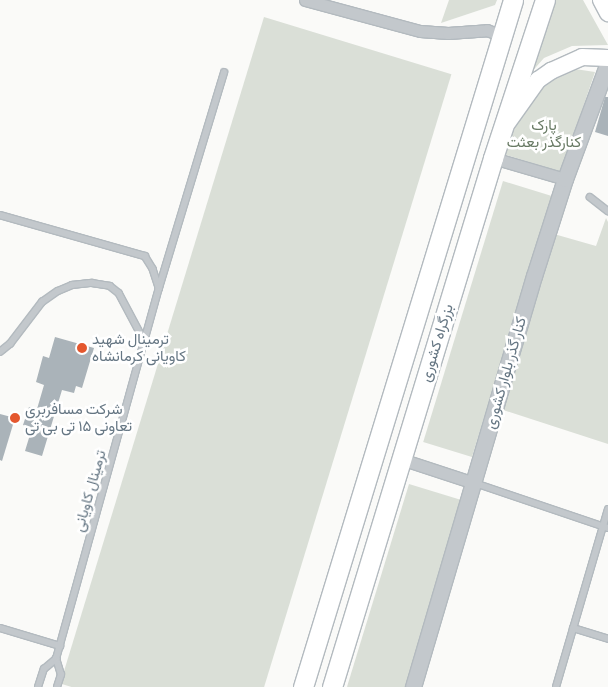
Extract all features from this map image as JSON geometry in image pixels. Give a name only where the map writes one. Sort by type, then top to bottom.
[{"type":"highway","name":"بزرگراه کشوری","points":[[303,687],[513,0]]},
{"type":"highway","name":"بزرگراه کشوری","points":[[332,687],[493,158],[545,0]]},
{"type":"main road","points":[[601,0],[608,13]]},
{"type":"main road","points":[[504,128],[538,80],[550,71],[582,57],[608,58]]},
{"type":"street","points":[[305,0],[420,31],[448,33],[487,30],[502,36]]},
{"type":"street","name":"کنار گذر بلوار کشوری","points":[[412,687],[565,179],[608,63]]},
{"type":"street","points":[[493,158],[565,179]]},
{"type":"street","points":[[401,459],[474,482]]},
{"type":"lane","name":"ترمینال کاویانی","points":[[38,687],[44,669],[56,659],[60,646],[159,288],[224,74]]},
{"type":"lane","points":[[590,197],[608,211]]},
{"type":"lane","points":[[0,215],[145,256],[153,268],[159,288]]},
{"type":"lane","points":[[0,352],[10,344],[42,302],[58,291],[72,285],[92,283],[110,286],[120,293],[145,342]]},
{"type":"lane","points":[[474,482],[606,527]]},
{"type":"lane","points":[[556,687],[606,527],[608,509]]},
{"type":"lane","points":[[0,628],[60,646]]},
{"type":"lane","points":[[573,628],[608,640]]},
{"type":"lane","name":"ترمینال کاویانی","points":[[56,659],[61,674],[57,687]]},
{"type":"green space","points":[[449,0],[497,0],[495,5],[441,23]]},
{"type":"green space","points":[[554,0],[583,0],[608,45],[572,46],[544,58],[529,75]]},
{"type":"green space","points":[[264,17],[451,74],[264,687],[72,687],[60,684]]},
{"type":"green space","name":"پارک کنارگذر بعثت","points":[[575,69],[595,72],[561,172],[503,154],[523,110],[550,80]]},
{"type":"green space","points":[[503,181],[552,196],[472,457],[423,442]]},
{"type":"green space","points":[[606,218],[608,222],[608,444],[503,410],[554,234],[596,246]]},
{"type":"green space","points":[[409,484],[465,501],[409,687],[347,687]]},
{"type":"building","points":[[605,97],[608,97],[608,136],[595,132]]},
{"type":"building","points":[[55,337],[94,348],[82,388],[76,386],[74,393],[62,390],[42,456],[25,451],[32,428],[23,425],[29,407],[37,409],[44,385],[36,382],[43,356],[49,358]]},
{"type":"building","points":[[0,414],[15,418],[2,461],[0,460]]},
{"type":"place","name":"ترمینال شهید کاویانی کرمانشاه","points":[[82,348]]},
{"type":"place","name":"شرکت مسافربری تعاونی ۱۵ تی بی تی","points":[[15,418]]}]
